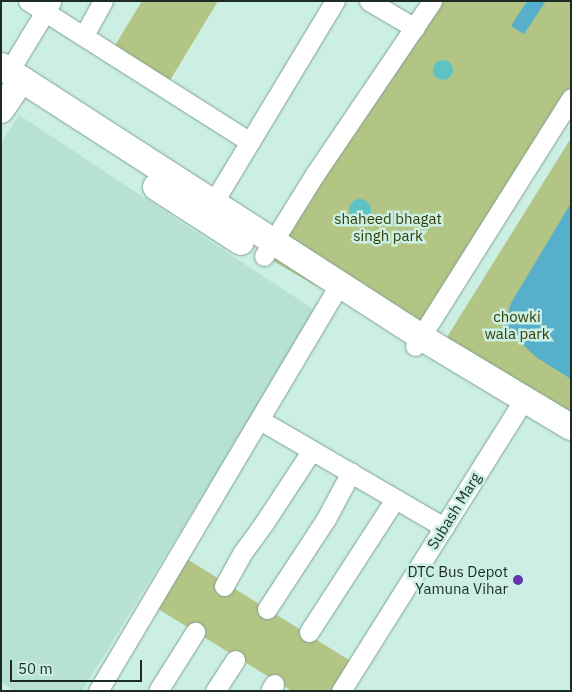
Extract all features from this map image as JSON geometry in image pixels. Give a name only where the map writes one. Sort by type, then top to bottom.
[{"type":"street","points":[[28,1],[48,7],[250,142]]},
{"type":"street","points":[[88,28],[103,1]]},
{"type":"street","points":[[213,203],[335,1]]},
{"type":"street","points":[[369,1],[415,28]]},
{"type":"street","points":[[268,249],[315,174],[432,1]]},
{"type":"street","points":[[8,84],[48,7]]},
{"type":"street","points":[[8,84],[213,203],[268,249],[333,296],[418,342]]},
{"type":"street","points":[[8,84],[203,219],[268,249],[418,342],[522,403],[571,427]]},
{"type":"street","points":[[418,342],[571,98]]},
{"type":"street","points":[[98,691],[333,296]]},
{"type":"street","points":[[522,403],[571,440]]},
{"type":"street","name":"Subash Marg","points":[[341,691],[522,403]]},
{"type":"street","points":[[260,420],[444,527]]},
{"type":"street","points":[[224,586],[243,552],[264,524],[312,450]]},
{"type":"street","points":[[267,609],[326,519],[351,472]]},
{"type":"street","points":[[309,632],[395,500]]},
{"type":"street","points":[[158,691],[195,632]]},
{"type":"street","points":[[215,691],[236,660]]},
{"type":"shaded area","points":[[19,115],[316,311],[82,691],[15,691],[1,682],[1,143]]},
{"type":"green space","points":[[142,1],[218,1],[169,82],[114,47]]},
{"type":"green space","name":"shaheed bhagat singh park","points":[[432,1],[571,1],[571,97],[416,343],[266,257]]},
{"type":"green space","name":"chowki wala park","points":[[571,138],[571,424],[444,342]]},
{"type":"green space","points":[[179,554],[357,665],[341,691],[292,691],[150,604]]},
{"type":"water","points":[[527,1],[546,1],[524,34],[511,26]]},
{"type":"water","points":[[571,203],[571,379],[536,357],[504,327],[511,303]]},
{"type":"building","points":[[439,60],[447,60],[453,66],[453,74],[447,80],[439,80],[433,74],[433,66]]},
{"type":"building","points":[[360,199],[368,202],[371,210],[368,218],[360,221],[352,218],[349,210],[352,202]]},
{"type":"place","name":"DTC Bus Depot Yamuna Vihar","points":[[518,580]]}]
